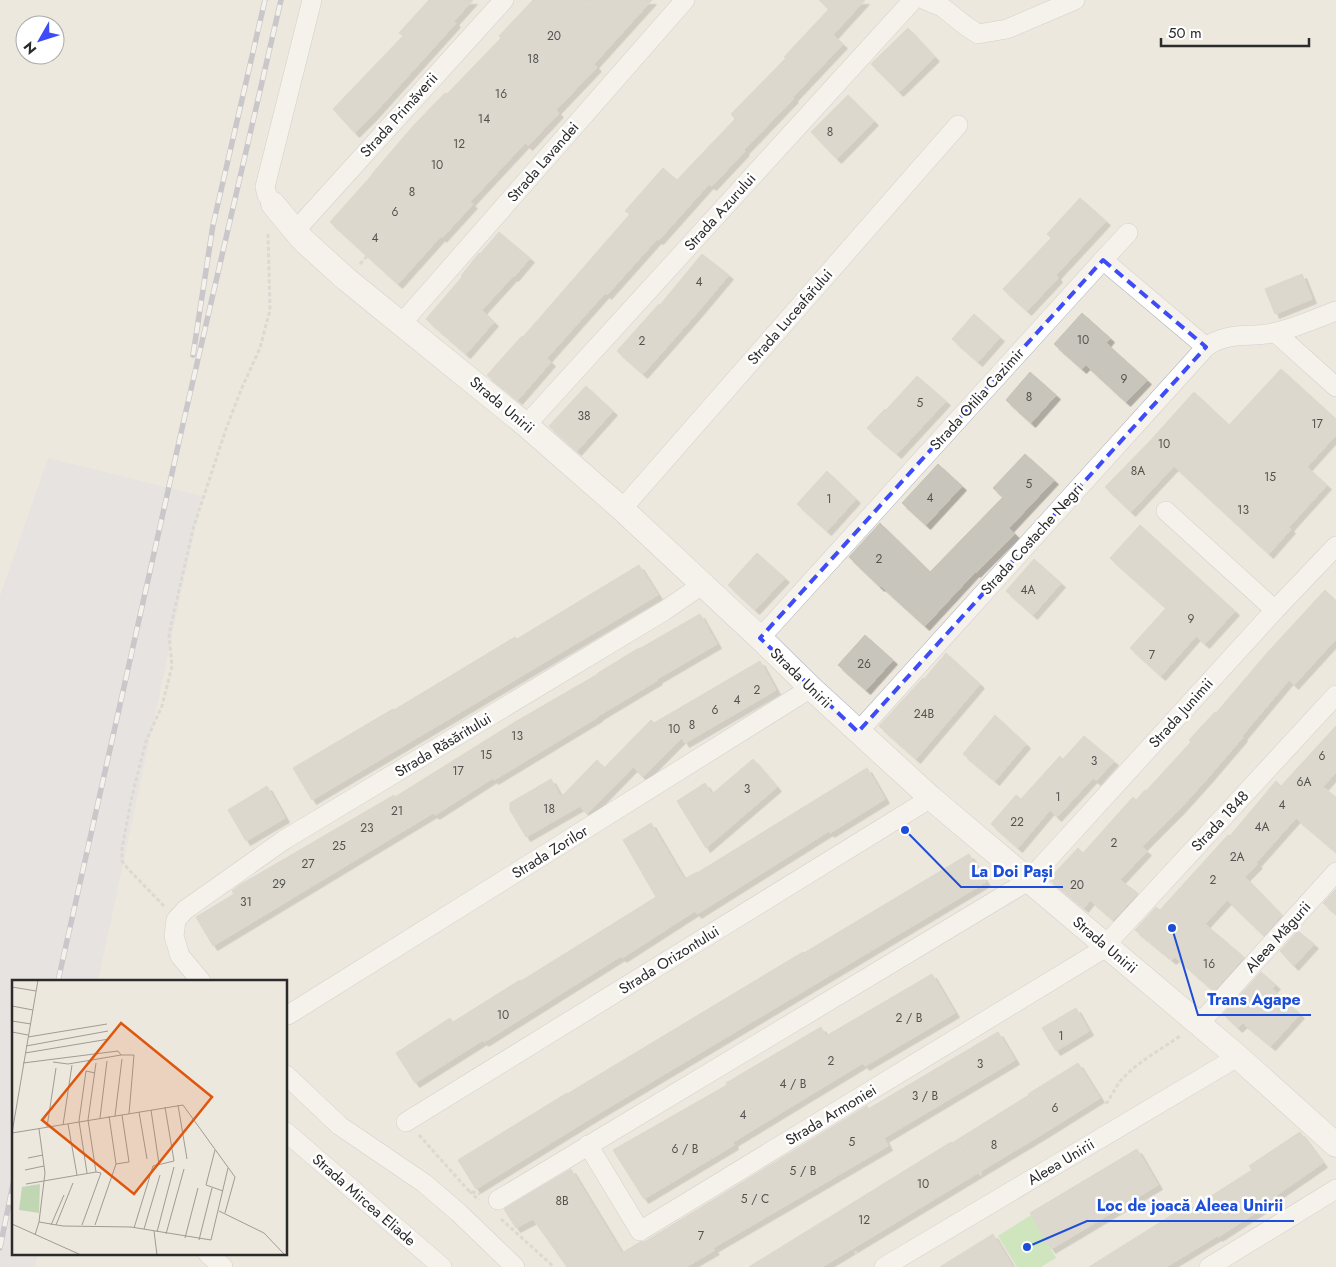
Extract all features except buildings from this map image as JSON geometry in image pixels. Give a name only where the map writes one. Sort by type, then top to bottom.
[{"type":"street","points":[[270,199],[265,187],[312,0]]},
{"type":"street","name":"Strada Primăverii","points":[[295,231],[504,0]]},
{"type":"street","name":"Strada Lavandei","points":[[402,323],[685,0]]},
{"type":"street","name":"Strada Azurului","points":[[526,425],[913,0]]},
{"type":"street","points":[[925,0],[942,7],[978,34],[1007,29],[1075,0]]},
{"type":"street","name":"Strada Luceafǎrului","points":[[622,509],[958,125]]},
{"type":"street","name":"Strada Unirii","points":[[270,199],[303,240],[346,279],[526,425],[622,509],[858,732],[931,798],[1103,944],[1193,1028],[1237,1056],[1336,1145]]},
{"type":"street","name":"Strada Otilia Cazimir","points":[[760,638],[1128,233]]},
{"type":"street","points":[[1103,260],[1206,347],[1215,340],[1225,337],[1276,333],[1336,311]]},
{"type":"street","points":[[1276,333],[1336,386]]},
{"type":"street","name":"Strada Costache Negri","points":[[858,732],[1206,347]]},
{"type":"street","points":[[1166,511],[1275,610]]},
{"type":"street","name":"Strada Junimii","points":[[1028,881],[1275,610],[1336,546]]},
{"type":"street","name":"Strada Răsăritului","points":[[181,915],[284,840],[664,612],[702,583]]},
{"type":"street","name":"Strada Zorilor","points":[[288,1015],[811,688]]},
{"type":"street","name":"Strada 1848","points":[[1103,944],[1111,940],[1336,695]]},
{"type":"street","name":"Strada Orizontului","points":[[406,1122],[931,798]]},
{"type":"street","name":"Aleea Măgurii","points":[[1193,1028],[1336,872]]},
{"type":"street","points":[[492,1206],[588,1145],[1028,881]]},
{"type":"street","points":[[181,915],[174,936],[180,956],[200,980]]},
{"type":"street","name":"Strada Armoniei","points":[[588,1145],[640,1231],[1100,951],[1103,944]]},
{"type":"street","name":"Aleea Unirii","points":[[884,1267],[1230,1062],[1237,1056]]},
{"type":"street","points":[[288,1076],[340,1126],[424,1183],[459,1213],[515,1267]]},
{"type":"street","name":"Strada Mircea Eliade","points":[[288,1134],[442,1267]]},
{"type":"street","points":[[1209,1267],[1336,1188]]},
{"type":"street","points":[[208,1254],[223,1267]]},
{"type":"path","points":[[346,279],[594,0]]},
{"type":"path","points":[[181,915],[126,866],[122,861],[122,848],[132,796],[146,741],[162,706],[172,666],[170,634],[192,529],[226,429],[260,348],[270,310],[270,199]]},
{"type":"path","points":[[1106,1104],[1125,1076],[1149,1057],[1193,1028]]},
{"type":"path","points":[[406,1122],[468,1190],[492,1206],[554,1267]]},
{"type":"path","points":[[960,1138],[983,1178]]},
{"type":"path","points":[[468,1190],[492,1206]]},
{"type":"path","points":[[837,1224],[857,1254]]},
{"type":"highlighted area","points":[[1103,260],[1206,347],[858,732],[760,638]]},
{"type":"shaded area","points":[[48,458],[202,496],[98,980],[12,980],[12,1254],[38,1254],[35,1267],[0,1267],[0,596]]},
{"type":"green space","points":[[1031,1215],[1056,1258],[1041,1267],[1017,1267],[998,1236]]},
{"type":"railway","points":[[193,355],[213,225],[265,0]]},
{"type":"railway","points":[[58,980],[183,424],[281,0]]},
{"type":"railway","points":[[0,1248],[12,1189]]},
{"type":"place","name":"La Doi Pași","points":[[905,830]]},
{"type":"place","name":"Trans Agape","points":[[1172,928]]},
{"type":"place","name":"Loc de joacă Aleea Unirii","points":[[1027,1247]]}]
